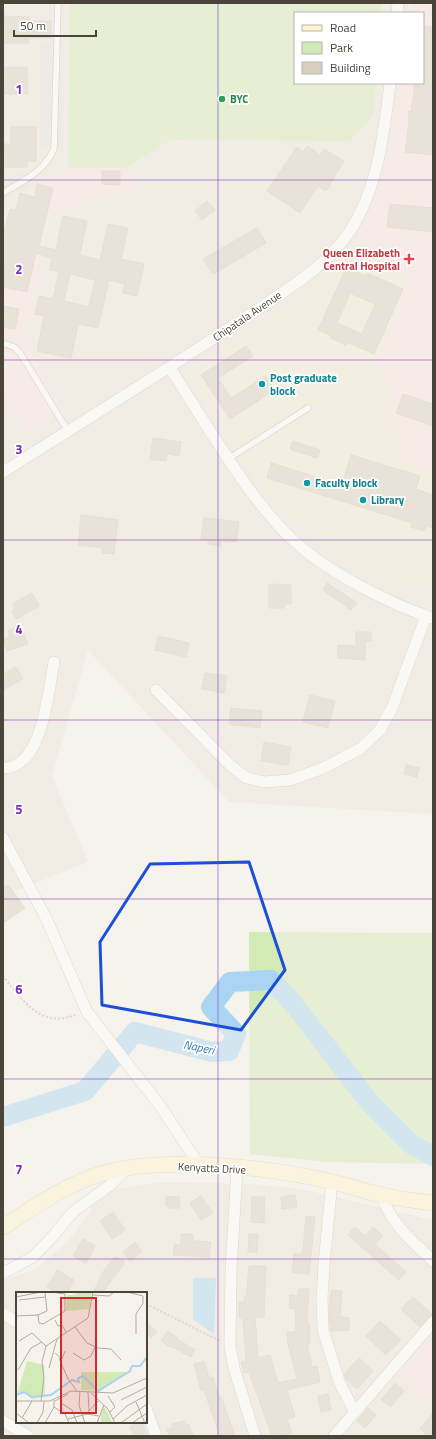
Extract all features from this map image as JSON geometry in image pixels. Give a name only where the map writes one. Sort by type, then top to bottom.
[{"type":"main road","name":"Kenyatta Drive","points":[[3,1227],[80,1182],[103,1173],[127,1168],[199,1165],[237,1168],[332,1181],[381,1195],[433,1203]]},
{"type":"street","name":"Chipatala Avenue","points":[[3,472],[170,368],[316,268],[349,231],[369,190],[380,151],[390,84]]},
{"type":"street","points":[[156,690],[231,766],[247,778],[264,782],[290,780],[322,769],[360,749],[380,730],[392,708],[430,617],[371,591],[330,568],[293,540],[263,508],[228,459],[170,368]]},
{"type":"street","points":[[3,768],[9,768],[22,763],[29,755],[37,740],[54,662]]},
{"type":"street","points":[[3,838],[46,918],[87,1012],[161,1107],[199,1165]]},
{"type":"street","points":[[3,1272],[32,1257],[53,1236],[74,1211],[109,1186],[127,1168]]},
{"type":"street","points":[[237,1168],[231,1272],[230,1346],[234,1368],[255,1436]]},
{"type":"street","points":[[332,1181],[324,1264],[322,1298],[323,1330],[340,1384],[355,1412]]},
{"type":"street","points":[[381,1195],[388,1212],[397,1226],[433,1261]]},
{"type":"street","points":[[4,1314],[16,1321]]},
{"type":"street","points":[[334,1436],[433,1322]]},
{"type":"street","points":[[147,1411],[156,1436]]},
{"type":"street","points":[[3,1421],[28,1436]]},
{"type":"lane","points":[[3,193],[39,171],[48,162],[54,149],[58,3]]},
{"type":"lane","points":[[3,343],[14,347],[20,353],[68,431]]},
{"type":"lane","points":[[228,459],[308,408]]},
{"type":"path","points":[[3,976],[30,1007],[43,1016],[60,1019],[87,1012]]},
{"type":"path","points":[[147,1304],[230,1346]]},
{"type":"highlighted area","points":[[249,862],[285,970],[241,1030],[102,1005],[100,942],[150,864]]},
{"type":"shaded area","points":[[3,3],[408,3],[408,12],[294,12],[294,84],[401,84],[358,237],[400,457],[433,474],[433,814],[229,802],[88,650],[52,776],[88,862],[3,896]]},
{"type":"shaded area","name":"Queen Elizabeth Central Hospital","points":[[409,3],[433,3],[433,474],[400,458],[393,381],[372,372],[411,280],[358,237],[401,84],[424,84],[424,12],[409,12]]},
{"type":"shaded area","points":[[39,43],[61,43],[62,149],[41,146]]},
{"type":"shaded area","points":[[68,168],[126,168],[139,191],[100,194],[51,214],[23,337],[66,415],[59,417],[30,435],[3,395],[3,207]]},
{"type":"shaded area","points":[[21,171],[33,183],[3,199],[3,181]]},
{"type":"shaded area","points":[[358,237],[411,280],[372,372],[393,381],[400,457],[433,474],[433,583],[387,586],[268,500],[182,372],[302,297]]},
{"type":"shaded area","points":[[163,1182],[250,1184],[301,1189],[433,1220],[433,1436],[3,1436],[3,1280],[35,1270],[69,1240],[91,1211],[88,1198],[115,1189]]},
{"type":"shaded area","points":[[433,1332],[433,1399],[429,1403],[396,1373]]},
{"type":"green space","name":"BYC","points":[[70,3],[382,3],[381,12],[294,12],[294,84],[376,84],[373,116],[350,141],[170,140],[126,168],[68,168]]},
{"type":"green space","points":[[249,932],[433,933],[433,1164],[327,1162],[250,1154]]},
{"type":"water","points":[[193,1278],[216,1278],[214,1334],[193,1319]]},
{"type":"building","points":[[3,16],[30,17],[30,21],[51,21],[51,38],[29,38],[29,43],[3,43]]},
{"type":"building","points":[[424,26],[433,27],[433,155],[405,152],[409,121],[408,111],[411,112],[415,84],[424,84]]},
{"type":"building","points":[[27,67],[28,94],[3,94],[3,68]]},
{"type":"building","points":[[11,127],[36,127],[36,161],[27,161],[27,167],[3,167],[3,144],[11,144]]},
{"type":"building","points":[[307,146],[320,155],[324,149],[344,161],[326,191],[318,186],[300,213],[267,191],[297,147],[303,152]]},
{"type":"building","points":[[102,171],[120,171],[120,185],[102,184]]},
{"type":"building","points":[[37,184],[53,188],[39,246],[56,250],[63,216],[87,221],[80,255],[100,260],[108,224],[128,228],[121,259],[144,264],[137,296],[123,293],[125,284],[109,280],[98,328],[78,324],[71,358],[37,351],[44,316],[35,314],[39,296],[53,299],[59,272],[50,270],[52,258],[36,253],[27,292],[3,287],[5,271],[3,271],[3,236],[10,209],[16,210],[20,193],[35,197]],"holes":[[[70,274],[95,280],[89,307],[64,301]]]},
{"type":"building","points":[[207,201],[215,210],[202,220],[195,211]]},
{"type":"building","points":[[390,204],[433,208],[433,232],[387,227]]},
{"type":"building","points":[[257,228],[266,243],[213,274],[203,259]]},
{"type":"building","points":[[346,268],[366,276],[367,273],[403,289],[374,354],[347,342],[346,345],[330,338],[332,336],[318,330]],"holes":[[[350,293],[375,304],[362,334],[337,323]]]},
{"type":"building","points":[[3,306],[19,309],[15,329],[3,327]]},
{"type":"building","name":"Post graduate block","points":[[246,346],[253,356],[218,378],[231,398],[265,376],[275,390],[230,419],[201,375]]},
{"type":"building","points":[[403,394],[433,404],[433,426],[396,413]]},
{"type":"building","points":[[153,438],[181,442],[179,456],[167,454],[166,461],[150,459]]},
{"type":"building","points":[[293,441],[320,450],[317,458],[290,449]]},
{"type":"building","points":[[351,455],[420,476],[416,489],[433,495],[433,528],[426,526],[424,531],[411,527],[412,523],[267,478],[271,463],[342,485]]},
{"type":"building","points":[[81,515],[118,520],[114,554],[102,553],[103,548],[78,545]]},
{"type":"building","points":[[204,518],[239,522],[236,542],[221,541],[221,546],[208,544],[209,540],[201,539]]},
{"type":"building","points":[[327,583],[357,603],[351,610],[323,590]]},
{"type":"building","points":[[269,584],[291,585],[291,604],[284,604],[284,608],[269,608]]},
{"type":"building","points":[[32,593],[39,606],[16,619],[12,611],[15,609],[12,604]]},
{"type":"building","points":[[21,627],[28,644],[7,651],[3,639],[10,636],[8,631]]},
{"type":"building","points":[[356,632],[371,632],[371,641],[365,641],[365,660],[338,658],[338,645],[356,646]]},
{"type":"building","points":[[158,636],[189,643],[186,657],[155,650]]},
{"type":"building","points":[[16,667],[23,679],[3,690],[3,674]]},
{"type":"building","points":[[205,673],[227,676],[224,693],[202,689]]},
{"type":"building","points":[[310,695],[335,701],[328,728],[303,722]]},
{"type":"building","points":[[231,708],[262,711],[260,728],[229,724]]},
{"type":"building","points":[[264,742],[291,747],[288,765],[261,761]]},
{"type":"building","points":[[406,765],[419,768],[417,777],[404,774]]},
{"type":"building","points":[[8,885],[25,908],[3,923],[3,889]]},
{"type":"building","points":[[295,1195],[297,1207],[282,1209],[281,1197]]},
{"type":"building","points":[[179,1196],[180,1208],[169,1208],[166,1205],[166,1197]]},
{"type":"building","points":[[201,1196],[213,1213],[201,1220],[190,1203]]},
{"type":"building","points":[[252,1197],[265,1197],[264,1223],[251,1222]]},
{"type":"building","points":[[113,1212],[125,1230],[112,1239],[100,1221]]},
{"type":"building","points":[[306,1216],[315,1217],[309,1274],[292,1272],[294,1254],[301,1254],[303,1250]]},
{"type":"building","points":[[355,1227],[365,1236],[373,1227],[383,1236],[375,1244],[406,1272],[399,1280],[348,1235]]},
{"type":"building","points":[[181,1234],[193,1234],[193,1241],[211,1242],[209,1257],[173,1255],[175,1244],[181,1245]]},
{"type":"building","points":[[249,1234],[258,1234],[257,1252],[248,1252]]},
{"type":"building","points":[[83,1239],[95,1246],[86,1263],[73,1256]]},
{"type":"building","points":[[135,1242],[142,1252],[130,1261],[123,1252]]},
{"type":"building","points":[[116,1257],[125,1262],[103,1292],[93,1292],[103,1272],[113,1258]]},
{"type":"building","points":[[249,1266],[266,1266],[264,1317],[255,1317],[258,1358],[270,1355],[278,1383],[297,1379],[288,1344],[287,1332],[296,1332],[295,1309],[289,1308],[290,1295],[298,1296],[298,1289],[309,1289],[307,1322],[309,1322],[310,1344],[307,1344],[312,1367],[317,1366],[320,1382],[287,1390],[295,1417],[287,1419],[292,1433],[282,1436],[272,1436],[249,1372],[244,1373],[241,1362],[246,1361],[243,1318],[239,1318],[239,1302],[244,1302],[244,1297],[246,1297]]},
{"type":"building","points":[[57,1270],[74,1280],[68,1292],[55,1292],[47,1287]]},
{"type":"building","points":[[331,1290],[342,1291],[340,1317],[349,1318],[349,1330],[331,1331],[329,1313]]},
{"type":"building","points":[[413,1297],[432,1314],[420,1327],[401,1309]]},
{"type":"building","points":[[380,1321],[401,1340],[386,1355],[366,1336]]},
{"type":"building","points":[[147,1323],[157,1332],[151,1338],[147,1334]]},
{"type":"building","points":[[168,1331],[178,1338],[177,1339],[195,1350],[191,1357],[161,1341]]},
{"type":"building","points":[[359,1358],[373,1371],[357,1389],[346,1379],[344,1374]]},
{"type":"building","points":[[204,1361],[209,1378],[213,1377],[219,1397],[221,1397],[235,1436],[220,1436],[204,1390],[201,1391],[194,1364]]},
{"type":"building","points":[[395,1383],[404,1391],[391,1407],[381,1400]]},
{"type":"building","points":[[328,1394],[331,1410],[321,1412],[318,1396]]},
{"type":"building","points":[[368,1408],[376,1415],[365,1428],[357,1421]]},
{"type":"building","points":[[433,1413],[433,1436],[428,1436],[420,1429]]},
{"type":"building","points":[[184,1421],[185,1425],[189,1424],[193,1436],[169,1436],[167,1429],[173,1427],[172,1424]]},
{"type":"building","points":[[142,1423],[147,1436],[134,1436],[130,1426]]},
{"type":"waterway","name":"Naperi","points":[[3,1117],[85,1091],[135,1032],[212,1052],[229,1051],[236,1034],[211,1007],[230,982],[271,980],[293,1003],[369,1102],[411,1144],[433,1156]]},
{"type":"place","name":"BYC","points":[[222,99]]},
{"type":"place","name":"Queen Elizabeth Central Hospital","points":[[409,259]]},
{"type":"place","name":"Post graduate block","points":[[262,384]]},
{"type":"place","name":"Faculty block","points":[[307,483]]},
{"type":"place","name":"Library","points":[[363,500]]}]
